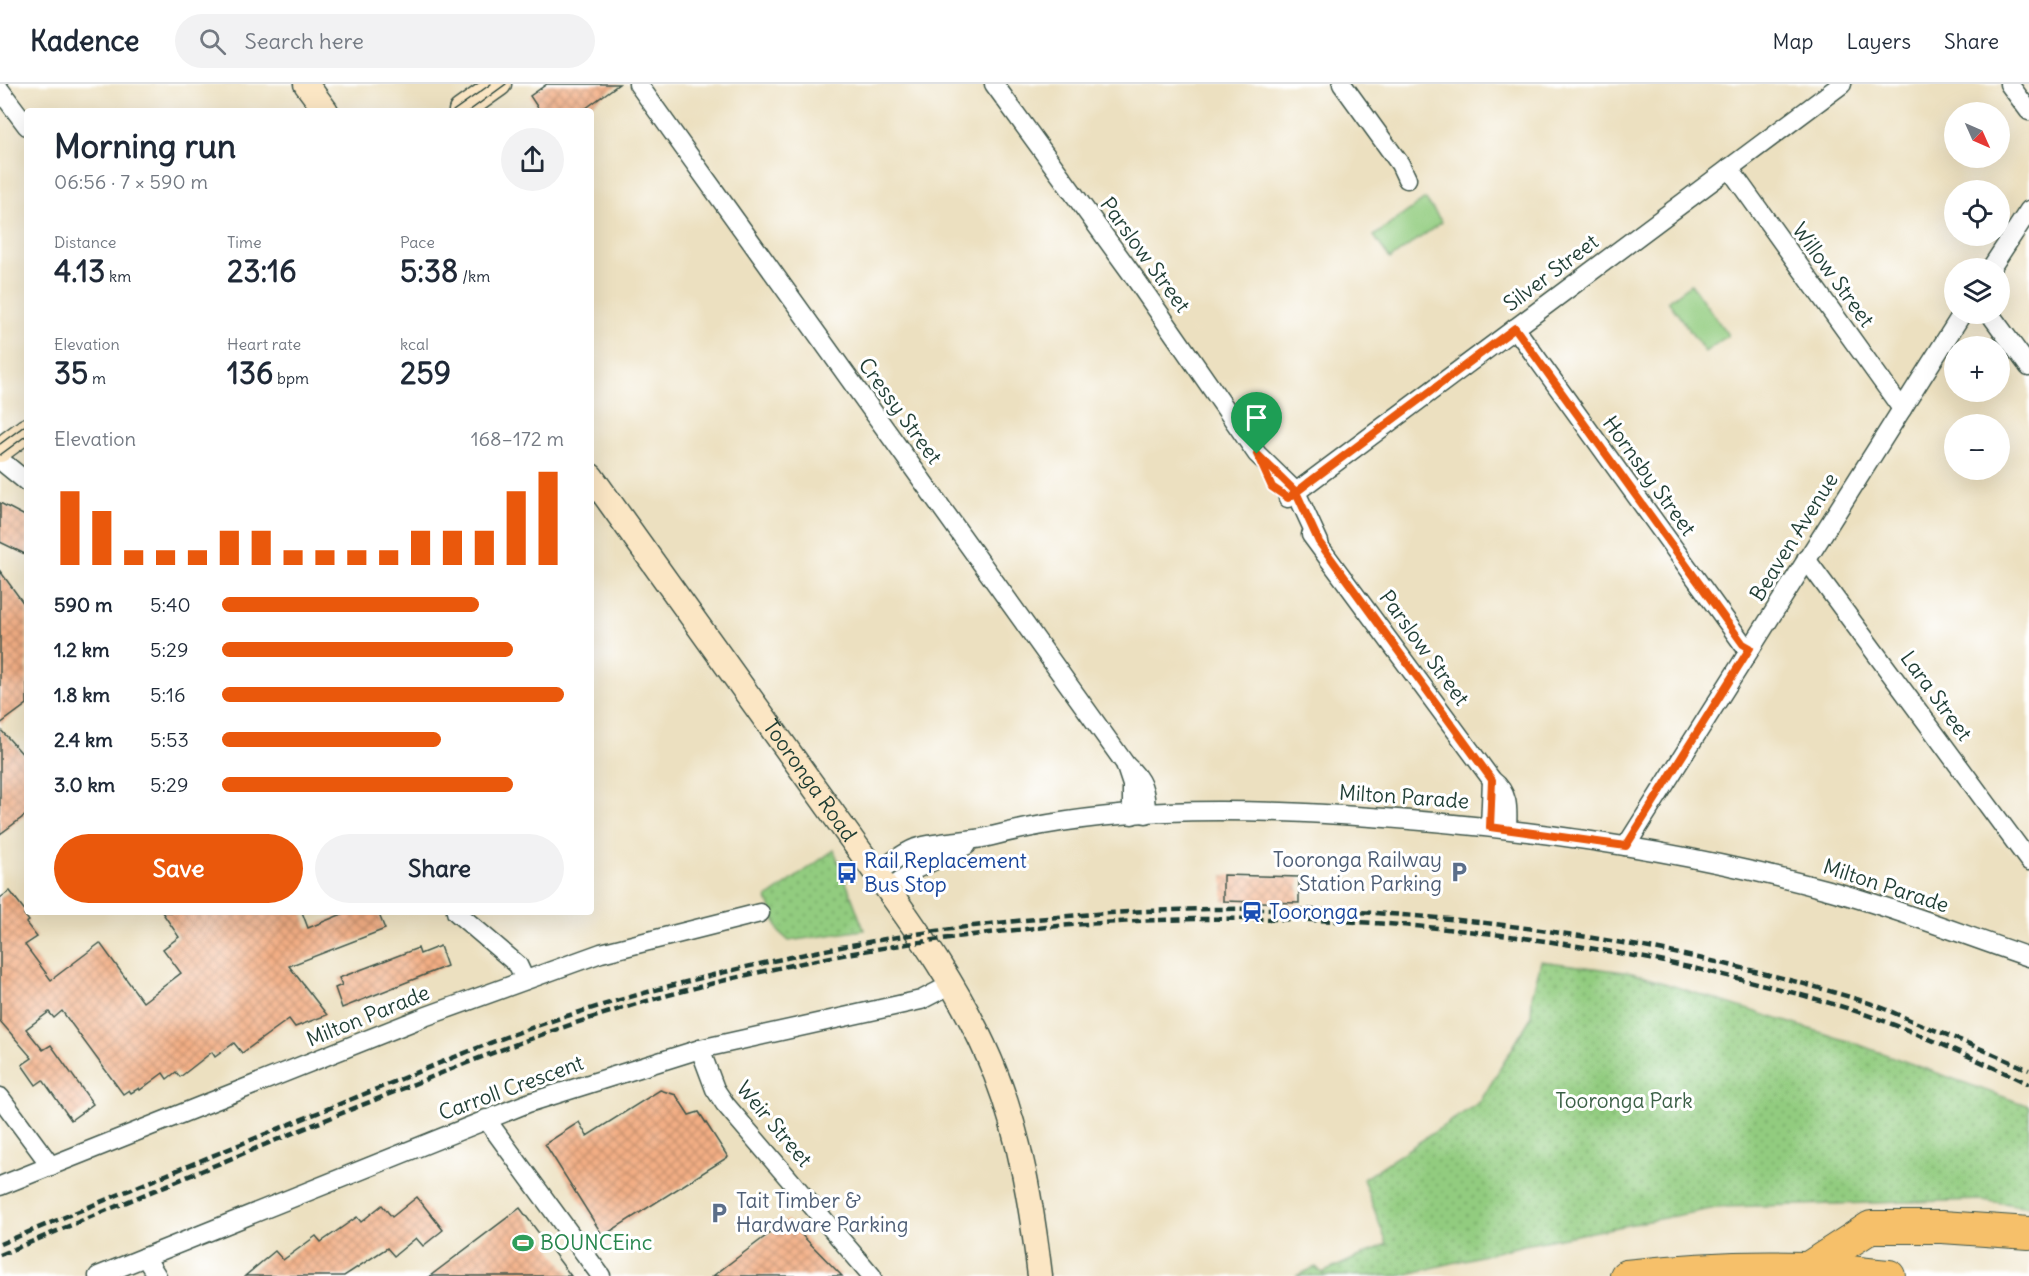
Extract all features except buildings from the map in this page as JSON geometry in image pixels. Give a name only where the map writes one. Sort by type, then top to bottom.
[{"type":"highway","points":[[1808,1268],[1871,1227],[1942,1227],[2029,1233]]},
{"type":"highway","points":[[1626,1276],[1702,1269],[1808,1268],[1889,1276]]},
{"type":"main road","points":[[306,84],[324,108]]},
{"type":"main road","points":[[465,108],[499,84]]},
{"type":"main road","points":[[0,450],[24,432]]},
{"type":"main road","name":"Tooronga Road","points":[[594,480],[882,882],[952,984],[985,1049],[1007,1107],[1024,1178],[1040,1276]]},
{"type":"street","name":"Cressy Street","points":[[638,84],[1126,765],[1144,785],[1139,814]]},
{"type":"street","name":"Parslow Street","points":[[994,84],[1137,281],[1257,454],[1292,495],[1319,542],[1492,780],[1503,788],[1506,795],[1498,827]]},
{"type":"street","points":[[1342,84],[1400,164],[1407,179]]},
{"type":"street","points":[[2009,84],[2029,111]]},
{"type":"street","name":"Silver Street","points":[[1292,495],[1839,85]]},
{"type":"street","points":[[0,90],[24,122]]},
{"type":"street","name":"Willow Street","points":[[1729,168],[1902,409]]},
{"type":"street","points":[[1998,258],[2029,210]]},
{"type":"street","name":"Beaven Avenue","points":[[1626,846],[1956,324]]},
{"type":"street","points":[[1997,324],[2029,367]]},
{"type":"street","name":"Hornsby Street","points":[[1515,328],[1743,644],[1750,648]]},
{"type":"street","points":[[0,460],[24,480]]},
{"type":"street","name":"Lara Street","points":[[1806,559],[2029,861]]},
{"type":"street","name":"Milton Parade","points":[[882,882],[916,869],[977,840],[1045,825],[1139,814],[1219,811],[1304,813],[1498,827],[1626,846],[1717,863],[1835,892],[2029,957]]},
{"type":"street","name":"Milton Parade","points":[[0,1186],[424,1017],[525,980],[601,953],[760,913]]},
{"type":"street","points":[[460,915],[518,965],[525,980]]},
{"type":"street","name":"Carroll Crescent","points":[[98,1276],[486,1119],[575,1086],[700,1049],[910,1003],[952,984]]},
{"type":"street","name":"Weir Street","points":[[700,1049],[715,1089],[725,1104],[872,1276]]},
{"type":"street","points":[[0,1097],[51,1166]]},
{"type":"street","points":[[486,1119],[602,1276]]},
{"type":"street","points":[[145,1257],[157,1276]]},
{"type":"green space","points":[[1425,199],[1442,222],[1390,259],[1374,236]]},
{"type":"green space","points":[[1691,284],[1728,335],[1705,352],[1668,301]]},
{"type":"green space","points":[[834,850],[864,930],[789,941],[779,932],[767,898]]},
{"type":"green space","name":"Tooronga Park","points":[[1541,961],[1632,973],[1851,1042],[2029,1106],[2029,1207],[1982,1200],[1721,1207],[1524,1245],[1400,1276],[1296,1276],[1316,1267],[1322,1273],[1387,1244],[1363,1179],[1480,1102],[1531,1017],[1532,996]]},
{"type":"tram line","points":[[457,108],[491,84]]},
{"type":"tram line","points":[[473,108],[506,84]]},
{"type":"tram line","points":[[0,444],[24,426]]},
{"type":"tram line","points":[[0,455],[24,437]]},
{"type":"railway","points":[[0,1244],[460,1055],[570,1015],[694,980],[818,951],[943,930],[1068,916],[1193,909],[1319,910],[1446,919],[1574,935],[1720,963],[1828,990],[1878,1006],[2029,1070]]},
{"type":"railway","points":[[0,1255],[431,1077],[610,1012],[760,972],[912,943],[1066,925],[1221,919],[1376,923],[1530,939],[1683,966],[1833,1004],[1907,1030],[2029,1084]]},
{"type":"place","name":"Tooronga Railway Station Parking","points":[[1459,872]]},
{"type":"place","name":"Rail Replacement Bus Stop","points":[[847,873]]},
{"type":"place","name":"Tooronga","points":[[1252,912]]},
{"type":"place","name":"Tait Timber & Hardware Parking","points":[[719,1213]]},
{"type":"place","name":"BOUNCEinc","points":[[523,1243]]},
{"type":"route","points":[[1257,454],[1272,487],[1288,498],[1296,492],[1301,488],[1308,483],[1412,404],[1515,328],[1743,644],[1750,648],[1626,846],[1586,838],[1490,827],[1492,780],[1319,542],[1296,492],[1257,454]]}]
